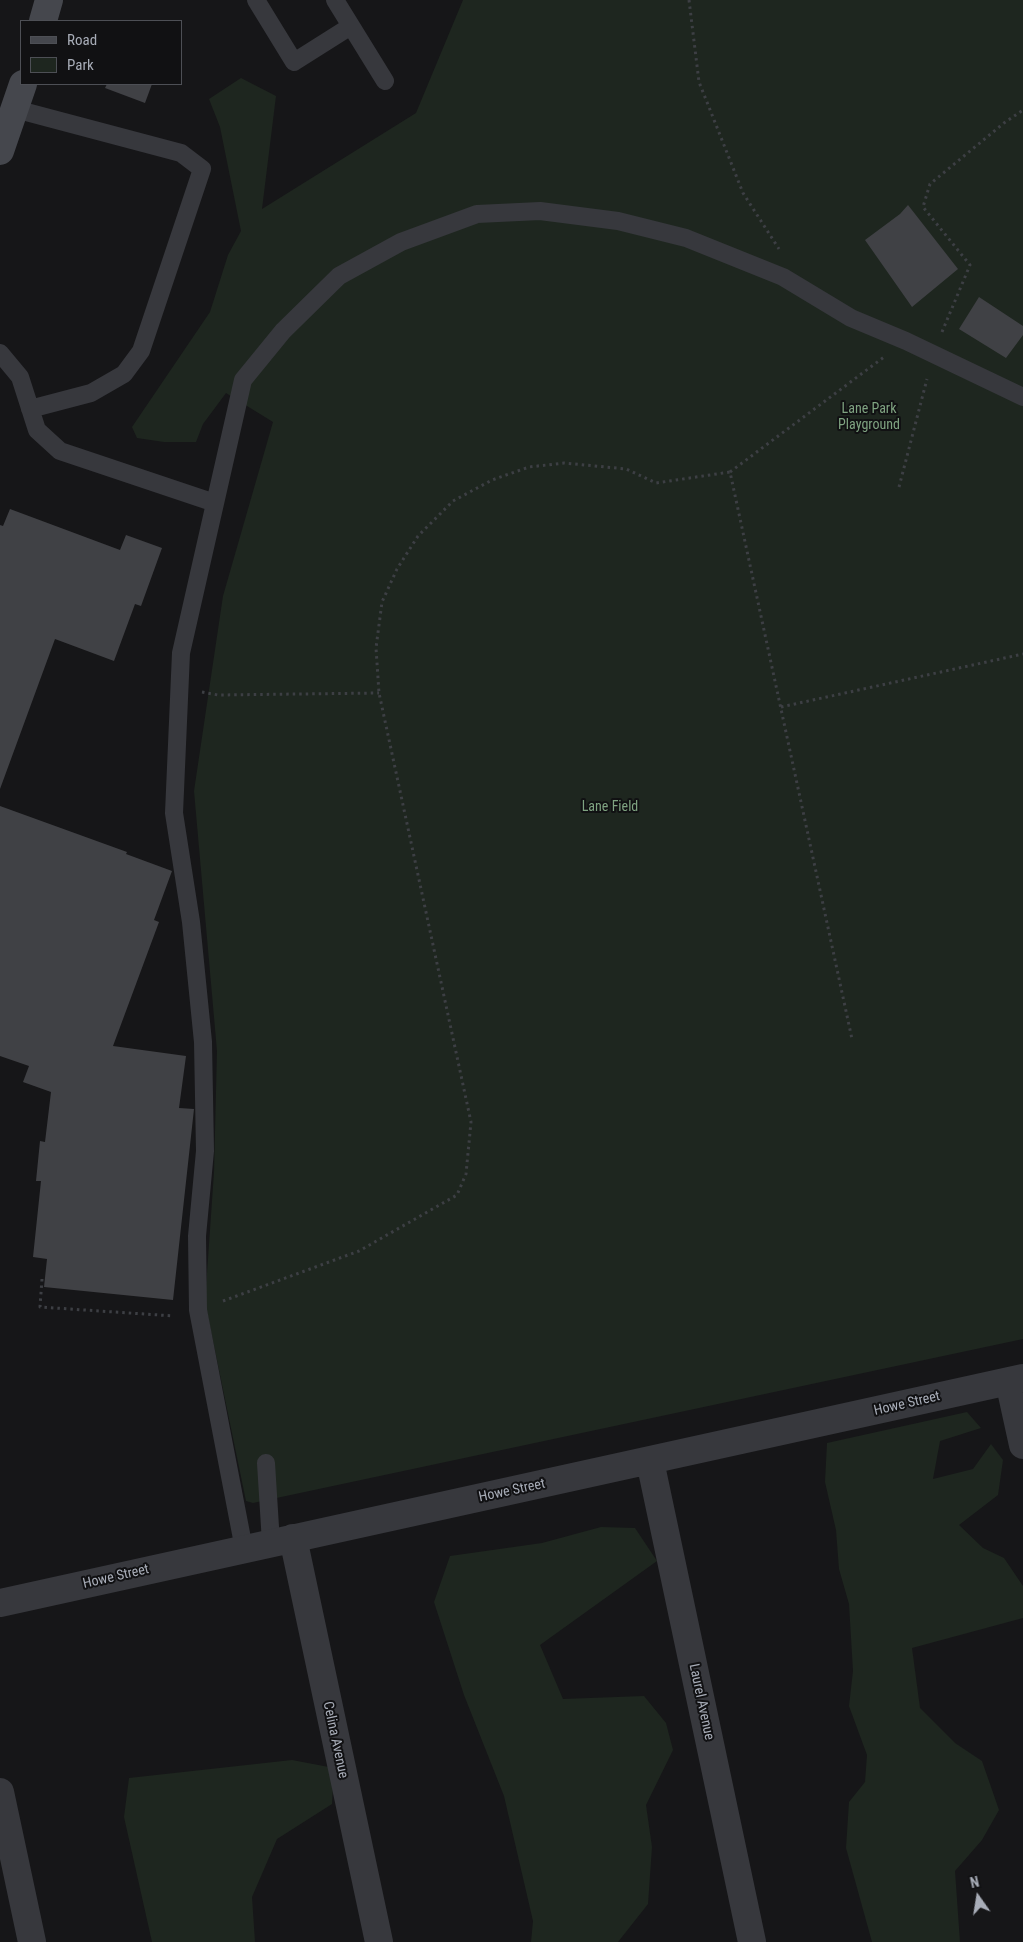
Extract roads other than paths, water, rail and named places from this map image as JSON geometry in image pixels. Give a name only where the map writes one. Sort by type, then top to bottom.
[{"type":"main road","points":[[42,20],[49,0]]},
{"type":"main road","points":[[0,151],[19,96]]},
{"type":"street","name":"Howe Street","points":[[0,1603],[282,1540],[650,1462],[1016,1380]]},
{"type":"street","points":[[1016,1380],[1023,1445]]},
{"type":"street","name":"Laurel Avenue","points":[[650,1462],[752,1942]]},
{"type":"street","name":"Celina Avenue","points":[[282,1540],[379,1942]]},
{"type":"street","points":[[0,1792],[32,1942]]},
{"type":"lane","points":[[256,0],[294,62],[351,26]]},
{"type":"lane","points":[[335,0],[385,81]]},
{"type":"lane","points":[[19,96],[180,154],[202,169],[141,351],[124,374],[91,393],[30,409]]},
{"type":"lane","points":[[244,1549],[198,1310],[197,1236],[204,1151],[203,1042],[191,922],[174,813],[181,653],[243,380],[283,331],[339,276],[401,242],[477,214],[540,211],[618,221],[686,238],[783,277],[851,318],[906,341],[1023,397]]},
{"type":"lane","points":[[0,353],[20,378],[37,430],[60,451],[215,504]]},
{"type":"lane","points":[[266,1463],[282,1540]]},
{"type":"park label","name":"Lane Park Playground","points":[[869,418]]},
{"type":"park label","name":"Lane Field","points":[[610,807]]}]
